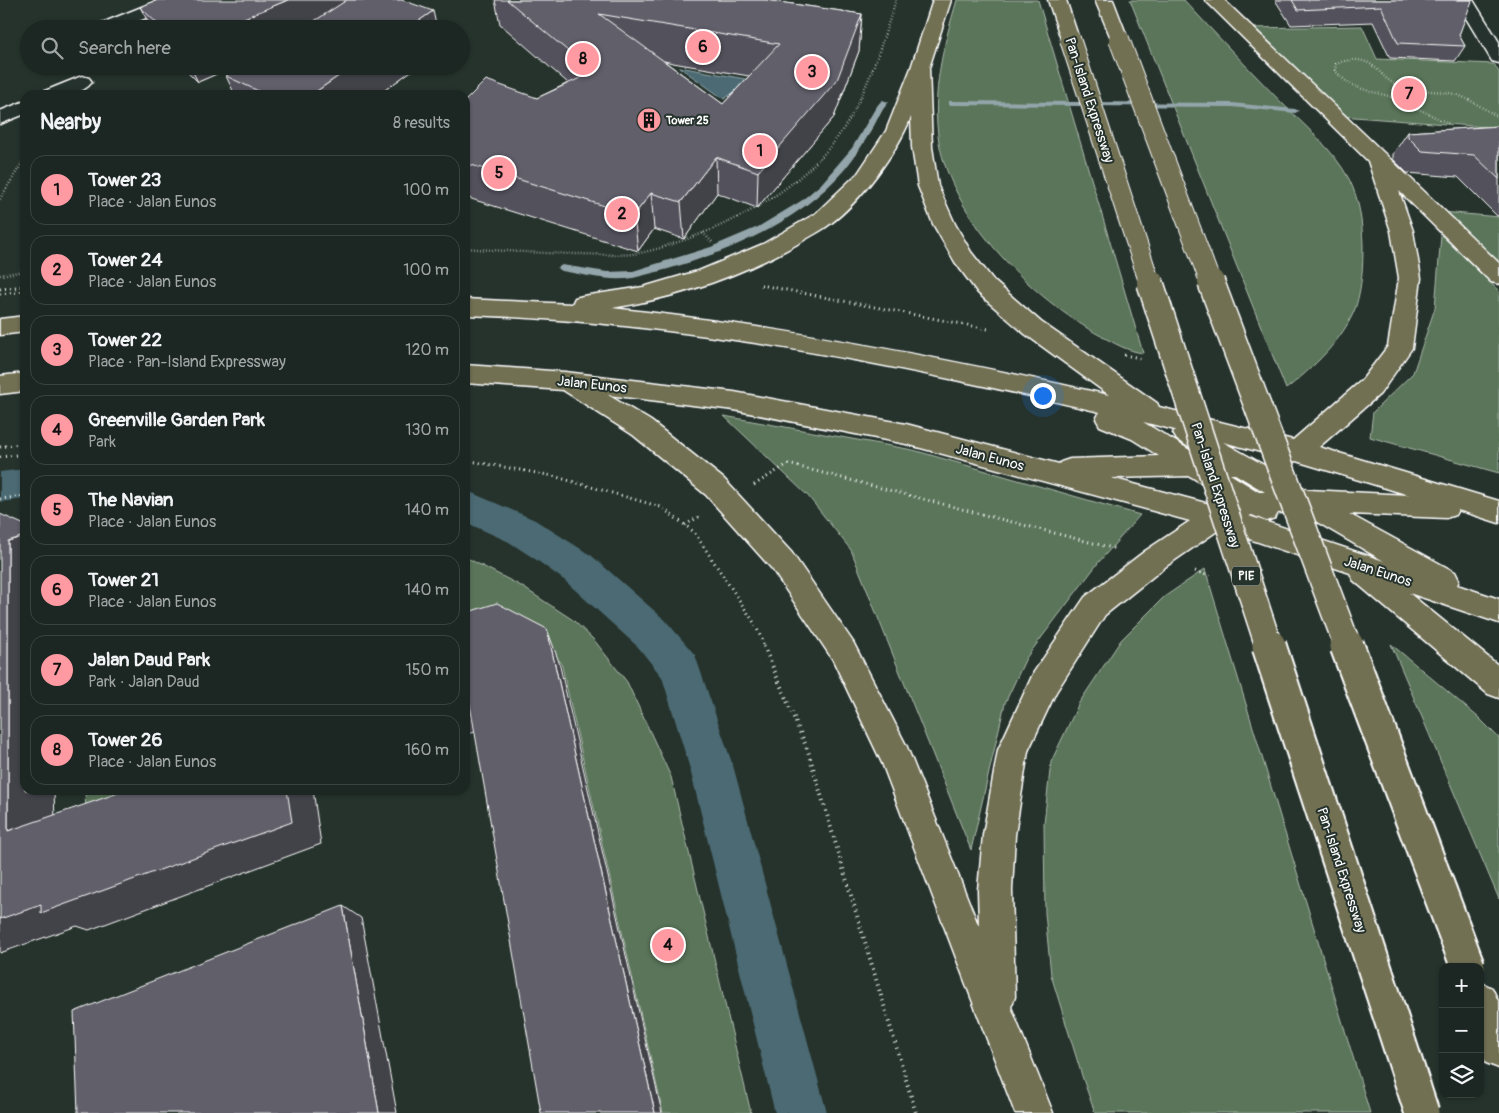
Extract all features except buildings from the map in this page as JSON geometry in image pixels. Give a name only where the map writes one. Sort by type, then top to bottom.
[{"type":"highway","points":[[549,310],[642,294],[709,276],[771,249],[823,219],[865,178],[896,131],[920,68],[942,0]]},
{"type":"highway","name":"Pan-Island Expressway","points":[[1057,0],[1422,1113]]},
{"type":"highway","points":[[1104,0],[1466,963]]},
{"type":"highway","points":[[1214,0],[1499,276]]},
{"type":"highway","points":[[920,68],[922,148],[928,186],[944,224],[963,257],[986,287],[1033,328],[1158,417],[1385,548],[1499,610]]},
{"type":"highway","points":[[1038,470],[1240,464],[1298,452],[1371,387],[1400,348],[1410,278],[1402,231],[1377,158]]},
{"type":"highway","points":[[470,307],[549,310],[792,342],[925,365],[1158,417],[1298,452],[1494,510]]},
{"type":"highway","points":[[0,327],[20,325]]},
{"type":"highway","name":"Jalan Eunos","points":[[470,374],[565,381],[734,401],[906,434],[1217,517],[1499,610]]},
{"type":"highway","points":[[565,381],[642,428],[715,487],[782,561],[843,651],[896,758],[998,1016],[1034,1113]]},
{"type":"highway","points":[[0,384],[20,382]]},
{"type":"highway","points":[[1031,388],[1141,432],[1352,563],[1499,684]]},
{"type":"highway","points":[[998,1016],[995,890],[999,835],[1014,750],[1045,682],[1095,606],[1155,559],[1217,517],[1255,503],[1303,501],[1494,510]]},
{"type":"highway","points":[[1483,1008],[1499,1050]]},
{"type":"street","points":[[125,20],[174,0]]},
{"type":"street","points":[[1464,0],[1499,57]]},
{"type":"street","points":[[63,90],[82,81]]},
{"type":"street","points":[[0,119],[20,109]]},
{"type":"street","points":[[0,119],[20,127]]},
{"type":"path","points":[[470,248],[530,253],[601,255],[639,253],[707,231],[740,217],[770,200],[806,172],[841,130],[860,100],[896,0]]},
{"type":"path","points":[[1448,123],[1393,98],[1360,90],[1338,74],[1335,70],[1336,64],[1346,59],[1365,61],[1376,67],[1391,82],[1416,91],[1438,91],[1457,95],[1499,117]]},
{"type":"path","points":[[0,198],[20,166]]},
{"type":"path","points":[[0,275],[20,273]]},
{"type":"path","points":[[0,290],[20,287]]},
{"type":"path","points":[[0,294],[20,292]]},
{"type":"path","points":[[0,447],[20,444]]},
{"type":"path","points":[[0,457],[20,455]]},
{"type":"path","points":[[470,461],[553,476],[661,506],[694,532],[755,624],[808,750],[916,1113]]},
{"type":"path","points":[[685,525],[788,464],[1155,559],[1220,579]]},
{"type":"path","points":[[0,499],[20,497]]},
{"type":"green space","points":[[957,0],[1038,0],[1143,353],[1126,349],[1101,336],[1075,321],[1049,301],[1000,255],[979,228],[961,200],[947,171],[939,142],[936,105],[943,52]]},
{"type":"green space","points":[[1130,0],[1184,0],[1318,138],[1335,158],[1353,187],[1360,212],[1363,245],[1362,276],[1356,306],[1344,330],[1327,352],[1286,389]]},
{"type":"green space","points":[[1362,26],[1377,59],[1494,64],[1499,72],[1499,128],[1341,116],[1250,28]]},
{"type":"green space","points":[[1442,212],[1499,217],[1499,267]]},
{"type":"green space","points":[[1441,235],[1499,291],[1499,473],[1370,437],[1373,412],[1413,373],[1435,308]]},
{"type":"green space","points":[[724,416],[913,450],[1140,515],[1098,563],[1026,658],[1005,703],[971,850],[851,550],[808,496]]},
{"type":"green space","points":[[470,560],[521,586],[573,620],[594,640],[627,682],[671,777],[751,1113],[663,1113],[561,662],[513,636],[470,650]]},
{"type":"green space","points":[[1205,569],[1370,1113],[1095,1113],[1051,975],[1045,913],[1044,823],[1051,762],[1079,703],[1121,640],[1164,597]]},
{"type":"green space","points":[[1391,644],[1479,718],[1499,738],[1499,899]]},
{"type":"green space","points":[[85,795],[153,795],[86,818]]},
{"type":"water","points":[[679,67],[751,80],[724,99]]},
{"type":"waterway","points":[[562,268],[622,276],[644,272],[714,250],[761,229],[804,203],[824,186],[855,150],[880,107],[885,102]]},
{"type":"waterway","points":[[952,103],[1232,105],[1295,111]]},
{"type":"waterway","points":[[0,487],[20,485]]},
{"type":"waterway","points":[[470,507],[522,531],[552,549],[578,568],[652,634],[680,668],[712,769],[801,1113]]},
{"type":"place","name":"Tower 21","points":[[703,47]]},
{"type":"place","name":"Tower 26","points":[[583,59]]},
{"type":"place","name":"Tower 22","points":[[812,72]]},
{"type":"place","name":"Jalan Daud Park","points":[[1409,94]]},
{"type":"place","name":"Tower 25","points":[[649,120]]},
{"type":"place","name":"Tower 23","points":[[760,151]]},
{"type":"place","name":"The Navian","points":[[499,173]]},
{"type":"place","name":"Tower 24","points":[[622,214]]},
{"type":"place","name":"Greenville Garden Park","points":[[668,945]]}]
